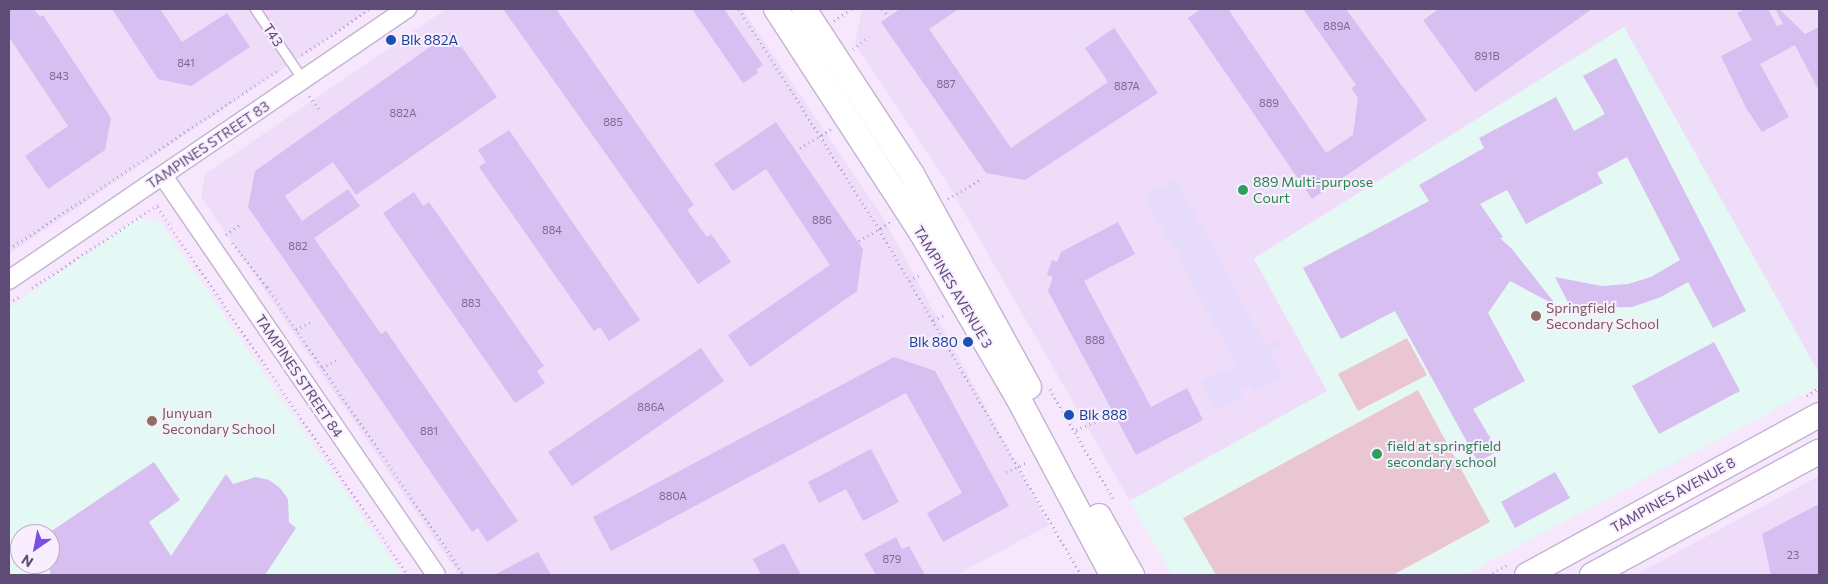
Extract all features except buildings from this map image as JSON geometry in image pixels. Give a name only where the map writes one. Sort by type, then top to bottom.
[{"type":"street","name":"TAMPINES STREET 83","points":[[9,280],[407,9]]},
{"type":"street","name":"TAMPINES AVENUE 3","points":[[802,16],[921,232],[1018,396],[1112,575]]},
{"type":"street","name":"TAMPINES AVENUE 3","points":[[802,16],[912,174],[966,268],[1132,575]]},
{"type":"street","name":"TAMPINES STREET 84","points":[[163,176],[436,575]]},
{"type":"street","name":"TAMPINES AVENUE 8","points":[[1527,575],[1817,421]]},
{"type":"street","points":[[1592,575],[1819,452]]},
{"type":"lane","name":"T43","points":[[255,9],[303,80]]},
{"type":"path","points":[[9,249],[370,9]]},
{"type":"path","points":[[739,9],[879,229],[1081,575]]},
{"type":"path","points":[[802,16],[851,9]]},
{"type":"path","points":[[882,9],[888,16]]},
{"type":"path","points":[[853,49],[869,37]]},
{"type":"path","points":[[311,99],[319,110]]},
{"type":"path","points":[[800,148],[820,136]]},
{"type":"path","points":[[953,196],[980,180]]},
{"type":"path","points":[[9,303],[157,206],[408,575]]},
{"type":"path","points":[[226,235],[240,225]]},
{"type":"path","points":[[220,227],[296,330],[464,575]]},
{"type":"path","points":[[859,241],[879,229]]},
{"type":"path","points":[[296,330],[312,321]]},
{"type":"path","points":[[322,368],[336,360]]},
{"type":"path","points":[[1076,430],[1095,422]]},
{"type":"shaded area","points":[[9,9],[371,9],[9,254]]},
{"type":"shaded area","points":[[446,9],[742,9],[884,219],[1049,525],[956,575],[459,575],[201,197],[205,174]]},
{"type":"shaded area","points":[[862,9],[1819,9],[1819,373],[1624,27],[1254,258],[1327,391],[1130,501],[946,181],[855,44]]},
{"type":"shaded area","name":"Springfield Secondary School","points":[[1624,27],[1819,373],[1819,386],[1464,575],[1172,575],[1130,501],[1327,391],[1254,259]]},
{"type":"shaded area","points":[[1176,179],[1266,346],[1277,340],[1280,346],[1270,352],[1283,376],[1253,392],[1250,386],[1240,391],[1243,397],[1216,411],[1200,381],[1225,368],[1227,371],[1237,366],[1180,261],[1183,259],[1177,247],[1173,248],[1144,196]]},
{"type":"shaded area","name":"Junyuan Secondary School","points":[[138,218],[160,222],[402,575],[9,575],[9,308]]},
{"type":"shaded area","points":[[1407,338],[1427,375],[1358,411],[1338,374]]},
{"type":"shaded area","name":"field at springfield secondary school","points":[[1418,390],[1490,522],[1393,575],[1216,575],[1183,518]]},
{"type":"shaded area","points":[[1819,476],[1819,575],[1635,575]]},
{"type":"place","name":"Blk 882A","points":[[391,40]]},
{"type":"place","name":"889 Multi-purpose Court","points":[[1243,190]]},
{"type":"place","name":"Springfield Secondary School","points":[[1536,316]]},
{"type":"place","name":"Blk 880","points":[[968,342]]},
{"type":"place","name":"Blk 888","points":[[1069,415]]},
{"type":"place","name":"Junyuan Secondary School","points":[[152,421]]},
{"type":"place","name":"field at springfield secondary school","points":[[1377,454]]}]
